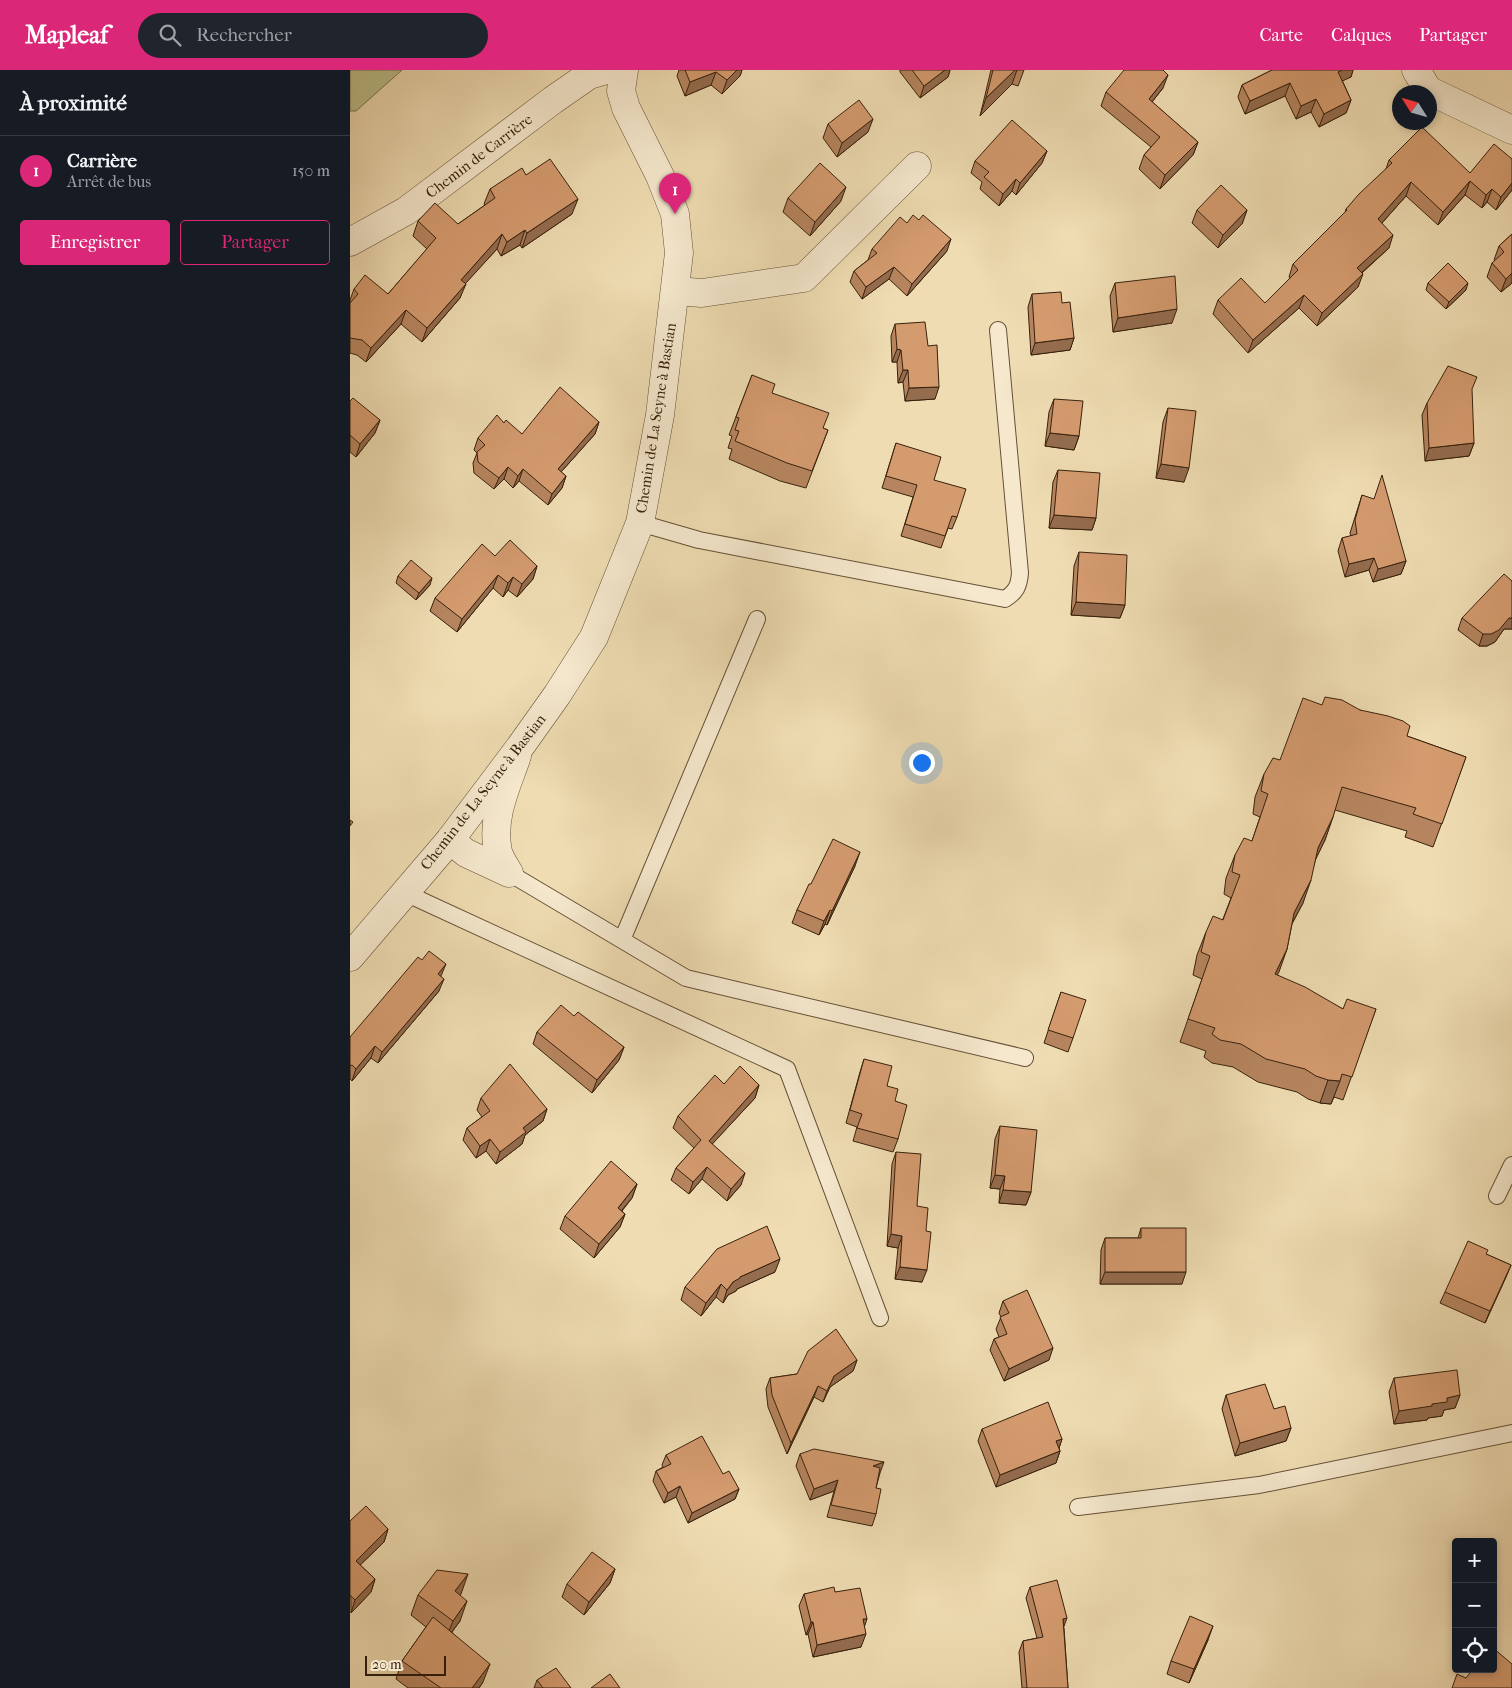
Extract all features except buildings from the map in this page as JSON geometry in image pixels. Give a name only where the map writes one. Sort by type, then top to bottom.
[{"type":"street","points":[[1416,70],[1428,90],[1512,130]]},
{"type":"street","name":"Chemin de Carrière","points":[[350,242],[406,210],[588,76],[616,71]]},
{"type":"street","name":"Chemin de La Seyne à Bastian","points":[[350,957],[450,840],[557,696],[594,637],[640,523],[660,414],[679,253],[675,214],[660,176],[626,108],[616,71]]},
{"type":"street","points":[[675,292],[702,293],[804,278],[917,166]]},
{"type":"street","points":[[509,873],[498,853],[497,812],[520,747]]},
{"type":"street","points":[[450,840],[466,853],[509,873]]},
{"type":"lane","points":[[640,523],[699,540],[1006,599],[1013,594],[1019,585],[1020,573],[998,330]]},
{"type":"lane","points":[[622,940],[756,619]]},
{"type":"lane","points":[[509,873],[686,978],[1025,1058]]},
{"type":"lane","points":[[404,892],[787,1070],[880,1318]]},
{"type":"lane","points":[[1497,1196],[1512,1165]]},
{"type":"lane","points":[[1078,1507],[1259,1484],[1512,1434]]},
{"type":"green space","points":[[350,70],[402,70],[356,111],[350,111]]},
{"type":"place","name":"Carrière","points":[[675,214]]}]
